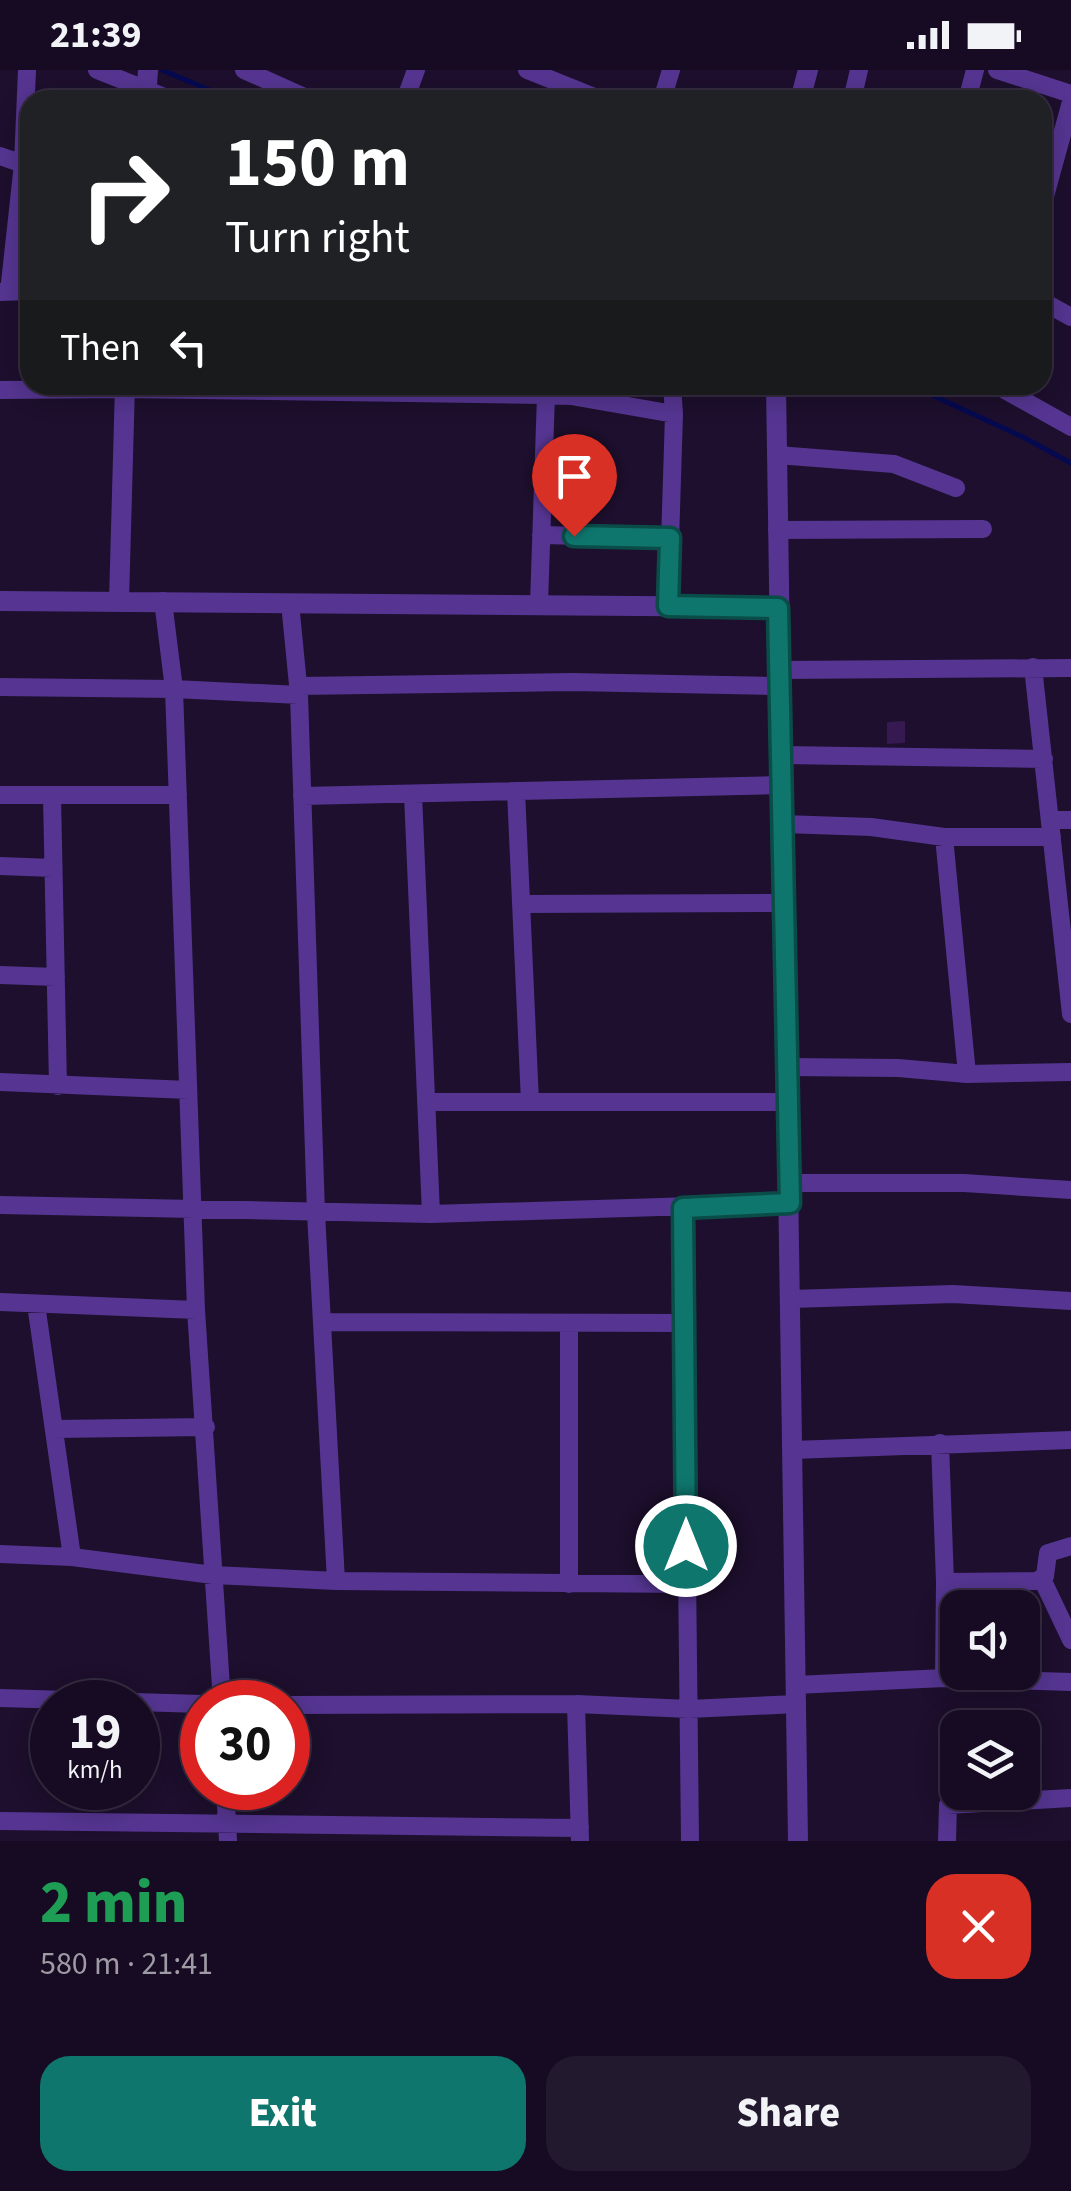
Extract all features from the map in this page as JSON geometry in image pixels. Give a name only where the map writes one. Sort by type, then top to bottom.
[{"type":"street","points":[[97,70],[147,84]]},
{"type":"street","points":[[244,70],[288,90]]},
{"type":"street","points":[[997,70],[1071,94]]},
{"type":"street","points":[[534,71],[579,90]]},
{"type":"street","points":[[1052,171],[1071,102]]},
{"type":"street","points":[[4,292],[20,178]]},
{"type":"street","points":[[118,601],[125,395]]},
{"type":"street","points":[[539,604],[546,395]]},
{"type":"street","points":[[566,395],[674,414]]},
{"type":"street","points":[[668,606],[673,395]]},
{"type":"street","points":[[776,395],[798,1841]]},
{"type":"street","points":[[1014,395],[1071,427]]},
{"type":"street","points":[[776,455],[894,464],[956,488]]},
{"type":"street","points":[[777,530],[984,529]]},
{"type":"street","points":[[541,534],[670,538]]},
{"type":"street","points":[[0,600],[778,608]]},
{"type":"street","points":[[164,602],[174,689],[196,1310],[220,1680]]},
{"type":"street","points":[[290,603],[299,691],[316,1213],[336,1581]]},
{"type":"street","points":[[1033,667],[1067,936],[1071,1014]]},
{"type":"street","points":[[0,686],[299,691],[1071,668]]},
{"type":"street","points":[[781,754],[1044,759]]},
{"type":"street","points":[[302,796],[782,785]]},
{"type":"street","points":[[516,791],[530,1102]]},
{"type":"street","points":[[413,794],[431,1214]]},
{"type":"street","points":[[0,796],[178,796]]},
{"type":"street","points":[[52,796],[58,1086]]},
{"type":"street","points":[[783,824],[871,826],[944,837],[1051,828],[1071,820]]},
{"type":"street","points":[[944,837],[967,1074]]},
{"type":"street","points":[[0,866],[53,868]]},
{"type":"street","points":[[522,904],[784,903]]},
{"type":"street","points":[[0,975],[56,976]]},
{"type":"street","points":[[788,1067],[898,1068],[967,1074],[1071,1072]]},
{"type":"street","points":[[0,1082],[188,1090]]},
{"type":"street","points":[[426,1102],[789,1102]]},
{"type":"street","points":[[0,1205],[431,1214],[683,1208],[790,1193],[964,1182],[1071,1190]]},
{"type":"street","points":[[683,1208],[690,1841]]},
{"type":"street","points":[[791,1299],[953,1294],[1071,1301]]},
{"type":"street","points":[[0,1302],[196,1310]]},
{"type":"street","points":[[36,1304],[72,1557]]},
{"type":"street","points":[[322,1322],[685,1322]]},
{"type":"street","points":[[569,1323],[569,1584]]},
{"type":"street","points":[[54,1429],[206,1427]]},
{"type":"street","points":[[792,1450],[1071,1440]]},
{"type":"street","points":[[940,1443],[945,1590]]},
{"type":"street","points":[[1042,1579],[1048,1553],[1071,1546]]},
{"type":"street","points":[[0,1554],[336,1581],[686,1584]]},
{"type":"street","points":[[945,1582],[1042,1579]]},
{"type":"street","points":[[1042,1579],[1071,1640]]},
{"type":"street","points":[[310,1705],[576,1704],[689,1709],[940,1678]]},
{"type":"street","points":[[1040,1681],[1071,1682]]},
{"type":"street","points":[[0,1698],[180,1703]]},
{"type":"street","points":[[0,1822],[227,1832],[580,1834],[576,1704]]},
{"type":"street","points":[[947,1841],[948,1804],[1071,1798]]},
{"type":"building","points":[[905,721],[905,743],[887,744],[887,722]]},
{"type":"waterway","points":[[162,70],[209,90]]},
{"type":"waterway","points":[[932,395],[1071,463]]},
{"type":"route","points":[[574,536],[670,538],[668,606],[778,608],[790,1203],[683,1208],[686,1546]]}]
